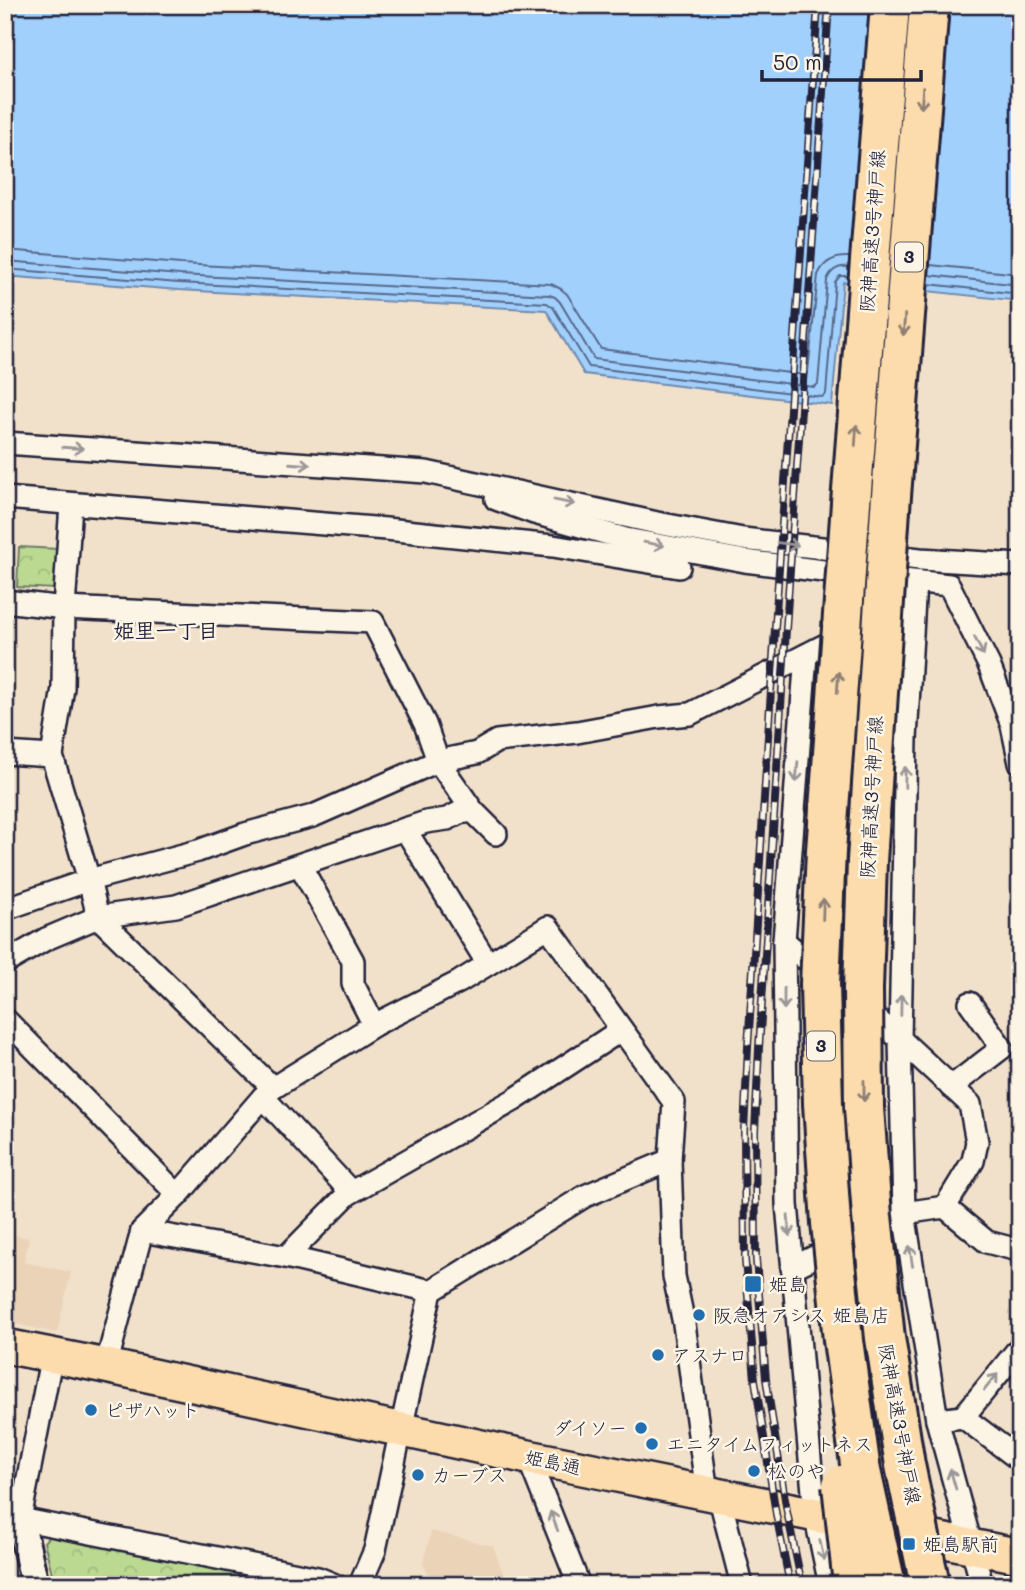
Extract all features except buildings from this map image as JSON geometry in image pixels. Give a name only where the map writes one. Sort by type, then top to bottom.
[{"type":"highway","name":"阪神高速3号神戸線","points":[[886,1585],[861,1471],[843,1340],[823,1104],[820,984],[825,851],[890,5]]},
{"type":"highway","name":"阪神高速3号神戸線","points":[[929,5],[889,522],[867,862],[863,989],[864,1108],[884,1338],[905,1465],[930,1585]]},
{"type":"highway","name":"3","points":[[820,984],[814,1119],[831,1365],[854,1585]]},
{"type":"highway","name":"3","points":[[884,1338],[953,1585]]},
{"type":"main road","name":"姫島通","points":[[5,1346],[528,1457],[1020,1556]]},
{"type":"street","points":[[5,443],[426,472],[657,523],[743,539],[920,559],[1020,565]]},
{"type":"street","points":[[426,472],[534,513],[626,539],[746,561],[949,585],[989,665],[1012,725],[1020,763]]},
{"type":"street","points":[[5,498],[386,529],[553,546],[679,567]]},
{"type":"street","points":[[71,504],[64,608],[63,688],[52,756],[89,880],[97,917],[268,1093],[351,1192]]},
{"type":"street","points":[[5,909],[89,880],[313,816],[438,761],[477,753],[497,741],[690,715],[876,619],[915,582]]},
{"type":"street","points":[[915,582],[906,739],[900,1039],[904,1213],[937,1420],[982,1585]]},
{"type":"street","points":[[5,601],[64,608],[373,622],[425,724],[438,761],[473,811],[496,834]]},
{"type":"street","points":[[806,655],[784,942],[787,1204],[815,1514],[830,1585]]},
{"type":"street","points":[[5,753],[52,756]]},
{"type":"street","points":[[5,963],[46,939],[97,917],[176,906],[426,822],[473,811]]},
{"type":"street","points":[[405,829],[488,964]]},
{"type":"street","points":[[300,864],[353,961],[353,984],[374,1025]]},
{"type":"street","points":[[106,1366],[142,1231],[178,1195],[268,1093],[374,1025],[459,982],[548,927],[674,1102],[670,1160],[674,1276],[713,1494],[742,1585]]},
{"type":"street","points":[[784,942],[900,1039],[971,1104],[977,1142],[973,1161],[945,1207]]},
{"type":"street","points":[[951,1087],[1002,1048],[970,1003]]},
{"type":"street","points":[[5,1019],[178,1195]]},
{"type":"street","points":[[286,1257],[351,1192],[514,1100],[621,1030]]},
{"type":"street","points":[[142,1231],[286,1257],[430,1291],[585,1196],[670,1160]]},
{"type":"street","points":[[792,1268],[904,1213],[945,1207],[987,1242],[1020,1252]]},
{"type":"street","points":[[360,1585],[375,1550],[430,1291]]},
{"type":"street","points":[[963,1417],[1020,1347]]},
{"type":"street","points":[[35,1585],[12,1518],[52,1354]]},
{"type":"street","points":[[937,1420],[963,1417],[1020,1460]]},
{"type":"street","points":[[528,1457],[579,1585]]},
{"type":"street","points":[[12,1518],[318,1578],[335,1585]]},
{"type":"shaded area","points":[[5,1233],[29,1238],[24,1262],[71,1272],[57,1333],[5,1322]]},
{"type":"shaded area","points":[[431,1531],[493,1546],[508,1585],[434,1585],[423,1564]]},
{"type":"green space","points":[[19,547],[58,549],[55,589],[17,587]]},
{"type":"green space","points":[[52,1533],[305,1585],[55,1585],[44,1542]]},
{"type":"water","points":[[5,5],[1020,5],[1020,301],[843,282],[832,405],[584,374],[546,310],[179,290],[5,276]]},
{"type":"railway","points":[[790,1585],[755,1380],[745,1260],[744,1131],[818,5]]},
{"type":"railway","points":[[802,1585],[787,1512],[766,1379],[756,1259],[755,1131],[829,5]]},
{"type":"place","name":"姫島","points":[[753,1284]]},
{"type":"place","name":"阪急オアシス 姫島店","points":[[699,1315]]},
{"type":"place","name":"アスナロ","points":[[658,1355]]},
{"type":"place","name":"ピザハット","points":[[91,1410]]},
{"type":"place","name":"ダイソー","points":[[641,1428]]},
{"type":"place","name":"エニタイムフィットネス","points":[[652,1444]]},
{"type":"place","name":"松のや","points":[[754,1471]]},
{"type":"place","name":"カーブス","points":[[418,1475]]},
{"type":"place","name":"姫島駅前","points":[[909,1544]]},
{"type":"district","name":"姫里一丁目","points":[[166,631]]}]
